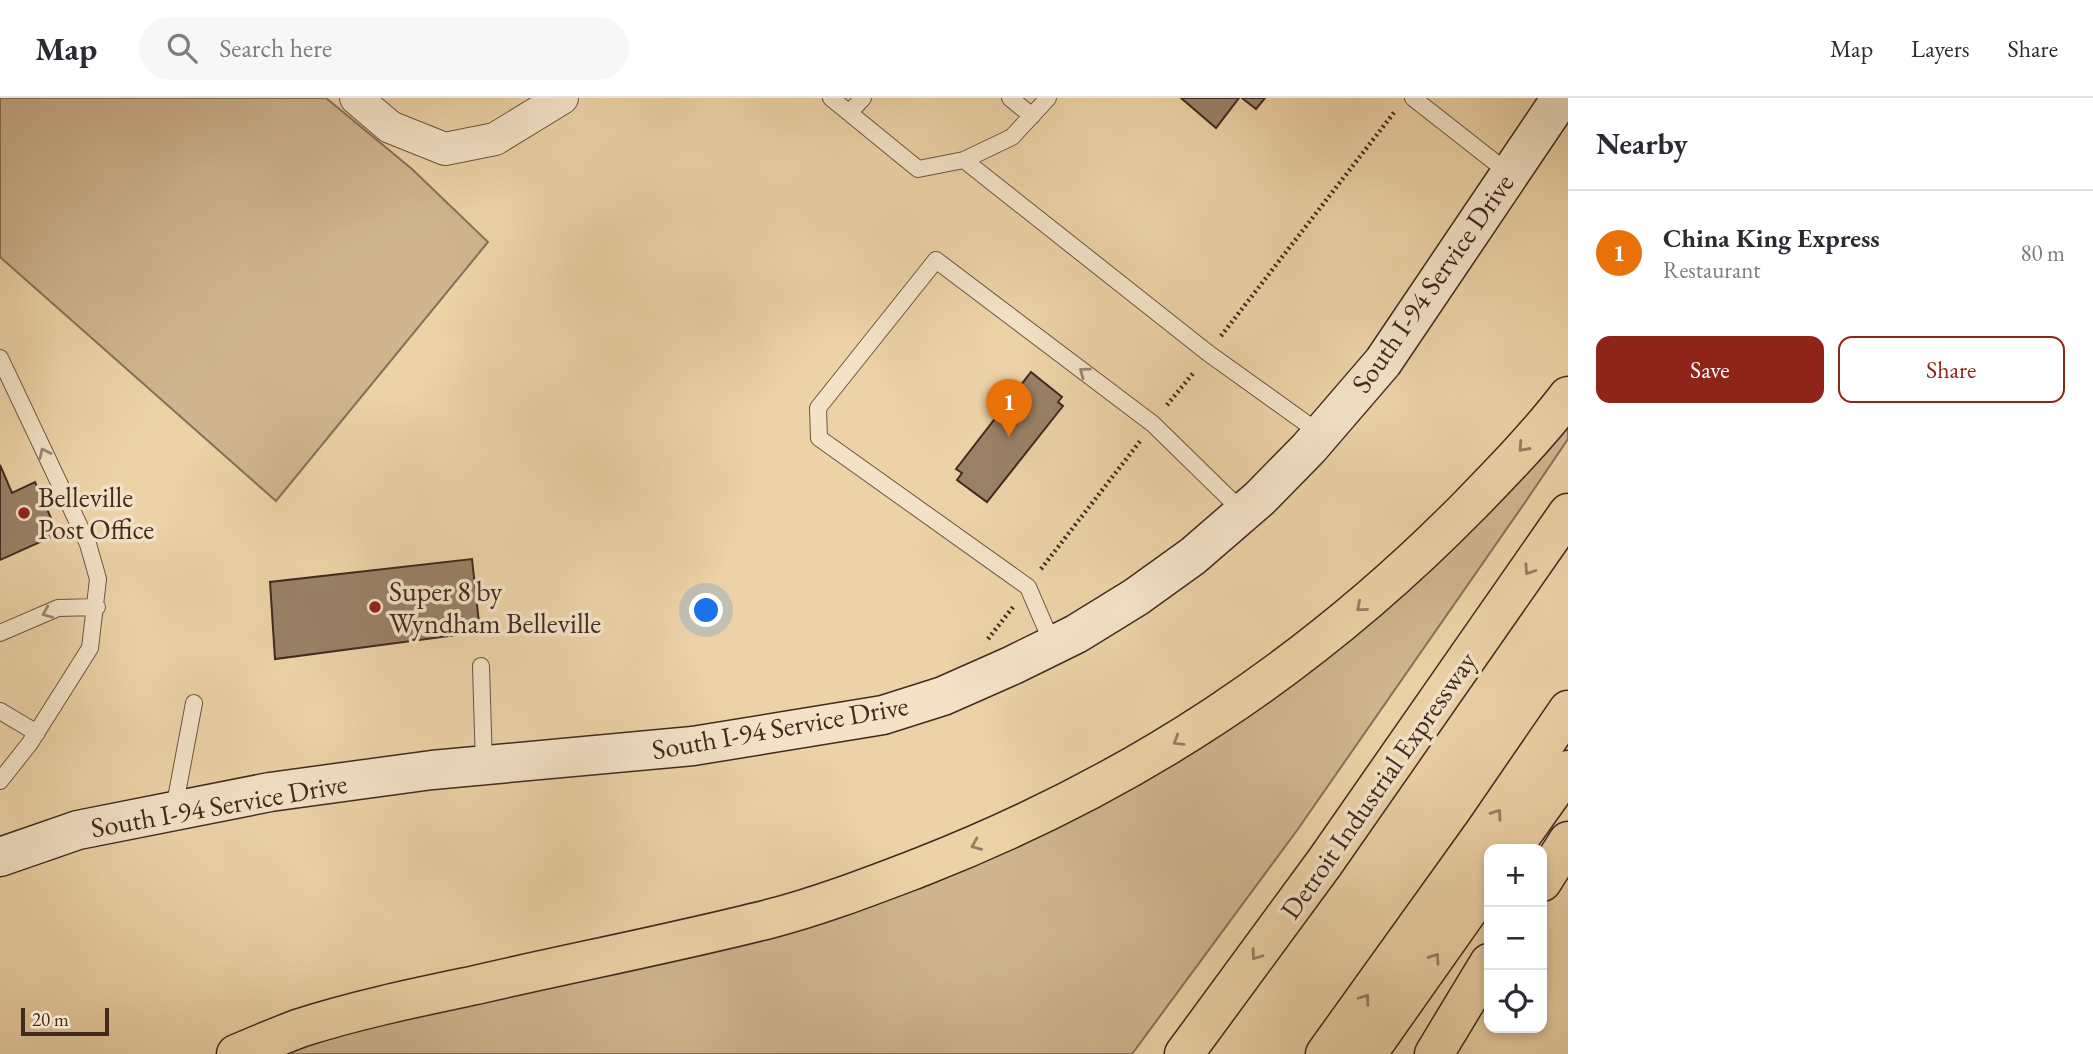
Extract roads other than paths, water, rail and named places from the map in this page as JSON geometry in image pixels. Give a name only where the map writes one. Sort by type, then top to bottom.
[{"type":"highway","points":[[236,1054],[300,1028],[370,1008],[772,918],[874,884],[980,844],[1080,797],[1178,742],[1342,624],[1421,554],[1493,480],[1568,396]]},
{"type":"highway","name":"Detroit Industrial Expressway","points":[[1184,1054],[1325,862],[1568,513]]},
{"type":"highway","points":[[1325,1054],[1568,710]]},
{"type":"highway","points":[[1516,844],[1568,770]]},
{"type":"highway","points":[[1547,874],[1568,841]]},
{"type":"highway","points":[[1367,1054],[1484,888]]},
{"type":"highway","points":[[1434,1054],[1485,970]]},
{"type":"street","points":[[356,98],[390,127],[445,149],[495,139],[562,98]]},
{"type":"street","name":"South I-94 Service Drive","points":[[4,851],[78,830],[270,792],[432,771],[693,746],[883,715],[943,696],[1053,645],[1136,597],[1193,556],[1243,512],[1321,434],[1383,362],[1561,98]]},
{"type":"lane","points":[[831,98],[918,169],[964,160],[1012,138],[1048,98]]},
{"type":"lane","points":[[849,113],[863,98]]},
{"type":"lane","points":[[1010,98],[1032,116]]},
{"type":"lane","points":[[1413,98],[1510,174]]},
{"type":"lane","points":[[964,160],[1208,353],[1321,434]]},
{"type":"lane","points":[[1053,645],[1028,587],[819,438],[818,408],[936,260],[1153,424],[1243,512]]},
{"type":"lane","points":[[0,358],[88,544],[98,579],[97,607],[90,648],[37,733],[0,781]]},
{"type":"lane","points":[[0,633],[58,608],[97,607]]},
{"type":"lane","points":[[481,666],[484,766]]},
{"type":"lane","points":[[174,809],[194,703]]},
{"type":"lane","points":[[0,711],[37,733]]},
{"type":"place","name":"China King Express","points":[[1009,437]]},
{"type":"place","name":"Belleville Post Office","points":[[24,513]]},
{"type":"place","name":"Super 8 by Wyndham Belleville","points":[[375,607]]}]
